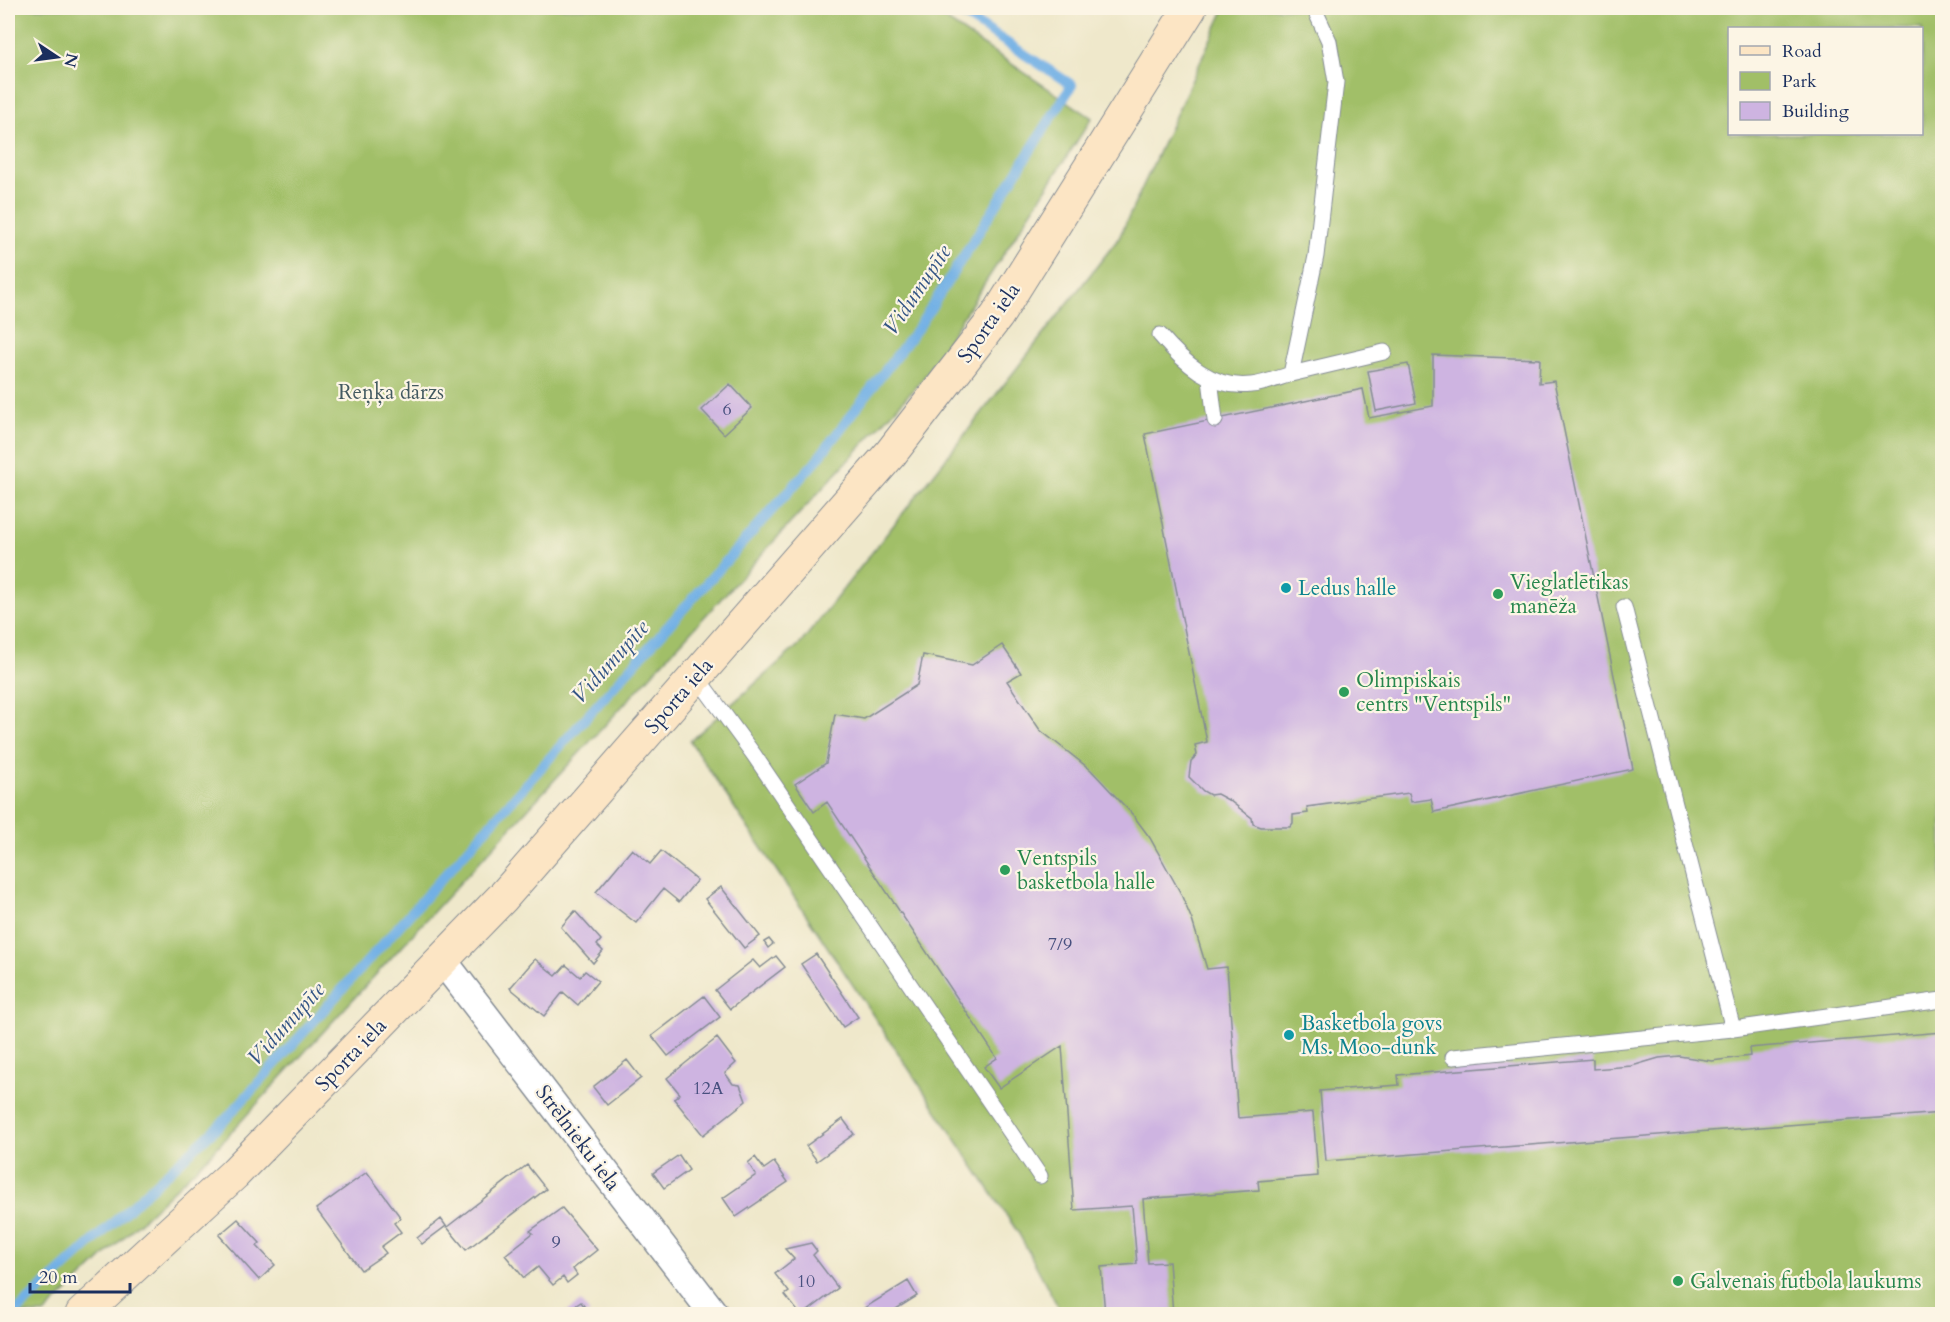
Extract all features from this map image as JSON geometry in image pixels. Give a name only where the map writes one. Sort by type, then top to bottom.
[{"type":"street","name":"Sporta iela","points":[[82,1314],[234,1174],[443,961],[503,897],[891,453],[997,316],[1190,8]]},
{"type":"street","name":"Strēlnieku iela","points":[[443,961],[714,1314]]},
{"type":"lane","points":[[1291,374],[1316,256],[1336,82],[1329,40],[1314,8]]},
{"type":"lane","points":[[1160,335],[1177,355],[1210,379],[1249,386],[1384,352]]},
{"type":"lane","points":[[1210,379],[1215,420]]},
{"type":"lane","points":[[1624,607],[1733,1029]]},
{"type":"lane","points":[[696,676],[760,765],[1040,1176]]},
{"type":"lane","points":[[1453,1057],[1733,1029],[1942,1000]]},
{"type":"green space","name":"Reņķa dārzs","points":[[8,8],[928,8],[1092,118],[922,380],[211,1154],[44,1314],[8,1314]]},
{"type":"green space","name":"Olimpiskais centrs \"Ventspils\"","points":[[1225,8],[1942,8],[1942,1314],[1062,1314],[1019,1234],[690,741],[801,643],[1119,238]]},
{"type":"building","points":[[1433,355],[1540,359],[1539,383],[1554,381],[1633,769],[1434,812],[1431,799],[1411,802],[1409,793],[1307,807],[1308,813],[1293,815],[1293,823],[1290,827],[1261,827],[1253,824],[1252,818],[1230,801],[1217,794],[1210,795],[1203,791],[1189,777],[1191,761],[1197,755],[1195,745],[1207,742],[1145,434],[1363,389],[1369,418],[1433,406]]},
{"type":"building","points":[[1408,364],[1416,403],[1376,411],[1368,371]]},
{"type":"building","points":[[730,384],[752,408],[724,434],[702,410]]},
{"type":"building","points":[[1002,645],[1021,673],[1007,681],[1040,730],[1091,770],[1133,815],[1150,838],[1180,892],[1192,920],[1207,969],[1227,967],[1238,1118],[1313,1112],[1318,1176],[1258,1181],[1259,1190],[1143,1199],[1148,1263],[1169,1262],[1173,1314],[1105,1314],[1101,1267],[1137,1264],[1132,1206],[1074,1210],[1062,1046],[999,1088],[984,1067],[997,1058],[827,802],[814,812],[795,784],[826,763],[835,714],[864,719],[917,685],[923,655],[972,665]]},
{"type":"building","points":[[632,849],[650,864],[661,851],[697,880],[679,902],[663,889],[636,923],[596,892]]},
{"type":"building","points":[[721,887],[760,936],[744,948],[705,899]]},
{"type":"building","points":[[575,911],[601,940],[597,945],[603,951],[593,963],[561,927]]},
{"type":"building","points":[[769,939],[773,944],[768,948],[764,942]]},
{"type":"building","points":[[816,954],[858,1017],[843,1027],[801,964]]},
{"type":"building","points":[[776,956],[785,967],[730,1009],[715,990],[753,960],[760,968]]},
{"type":"building","points":[[535,959],[556,976],[566,965],[580,977],[585,971],[598,981],[578,1005],[563,992],[544,1016],[510,988]]},
{"type":"building","points":[[704,996],[720,1017],[668,1056],[652,1036]]},
{"type":"building","points":[[1942,1032],[1942,1113],[1326,1161],[1320,1091],[1399,1085],[1398,1075],[1593,1059],[1593,1069],[1632,1066],[1659,1058],[1679,1056],[1712,1061],[1750,1056],[1749,1048]]},
{"type":"building","points":[[717,1038],[736,1063],[725,1073],[733,1084],[740,1085],[746,1101],[703,1135],[674,1099],[680,1094],[667,1078]]},
{"type":"building","points":[[627,1060],[641,1078],[607,1105],[593,1087]]},
{"type":"building","points":[[843,1119],[854,1134],[817,1161],[806,1146]]},
{"type":"building","points":[[679,1155],[689,1170],[664,1188],[653,1173]]},
{"type":"building","points":[[755,1157],[764,1169],[774,1162],[788,1182],[736,1217],[723,1198],[756,1175],[748,1163]]},
{"type":"building","points":[[527,1165],[546,1189],[466,1250],[447,1227]]},
{"type":"building","points":[[367,1172],[401,1218],[394,1223],[401,1232],[381,1247],[386,1253],[361,1270],[316,1209]]},
{"type":"building","points":[[562,1208],[597,1250],[573,1269],[577,1275],[567,1283],[563,1277],[553,1285],[538,1267],[524,1278],[505,1255],[533,1233],[530,1231]]},
{"type":"building","points":[[238,1219],[260,1243],[257,1246],[275,1265],[259,1280],[219,1235]]},
{"type":"building","points":[[441,1219],[446,1226],[422,1244],[417,1238]]},
{"type":"building","points":[[811,1243],[817,1251],[813,1255],[838,1288],[804,1314],[800,1314],[785,1295],[789,1292],[775,1274],[794,1259],[785,1249]]},
{"type":"building","points":[[908,1281],[917,1296],[888,1314],[864,1314],[861,1310]]},
{"type":"building","points":[[581,1302],[590,1314],[563,1314]]},
{"type":"waterway","name":"Vidumupīte","points":[[14,1314],[226,1119],[816,461],[920,325],[1072,85],[953,8]]},
{"type":"place","name":"Ledus halle","points":[[1286,588]]},
{"type":"place","name":"Vieglatlētikas manēža","points":[[1498,594]]},
{"type":"place","name":"Olimpiskais centrs \"Ventspils\"","points":[[1344,692]]},
{"type":"place","name":"Ventspils basketbola halle","points":[[1005,870]]},
{"type":"place","name":"Basketbola govs Ms. Moo-dunk","points":[[1289,1035]]},
{"type":"place","name":"Galvenais futbola laukums","points":[[1678,1281]]}]
